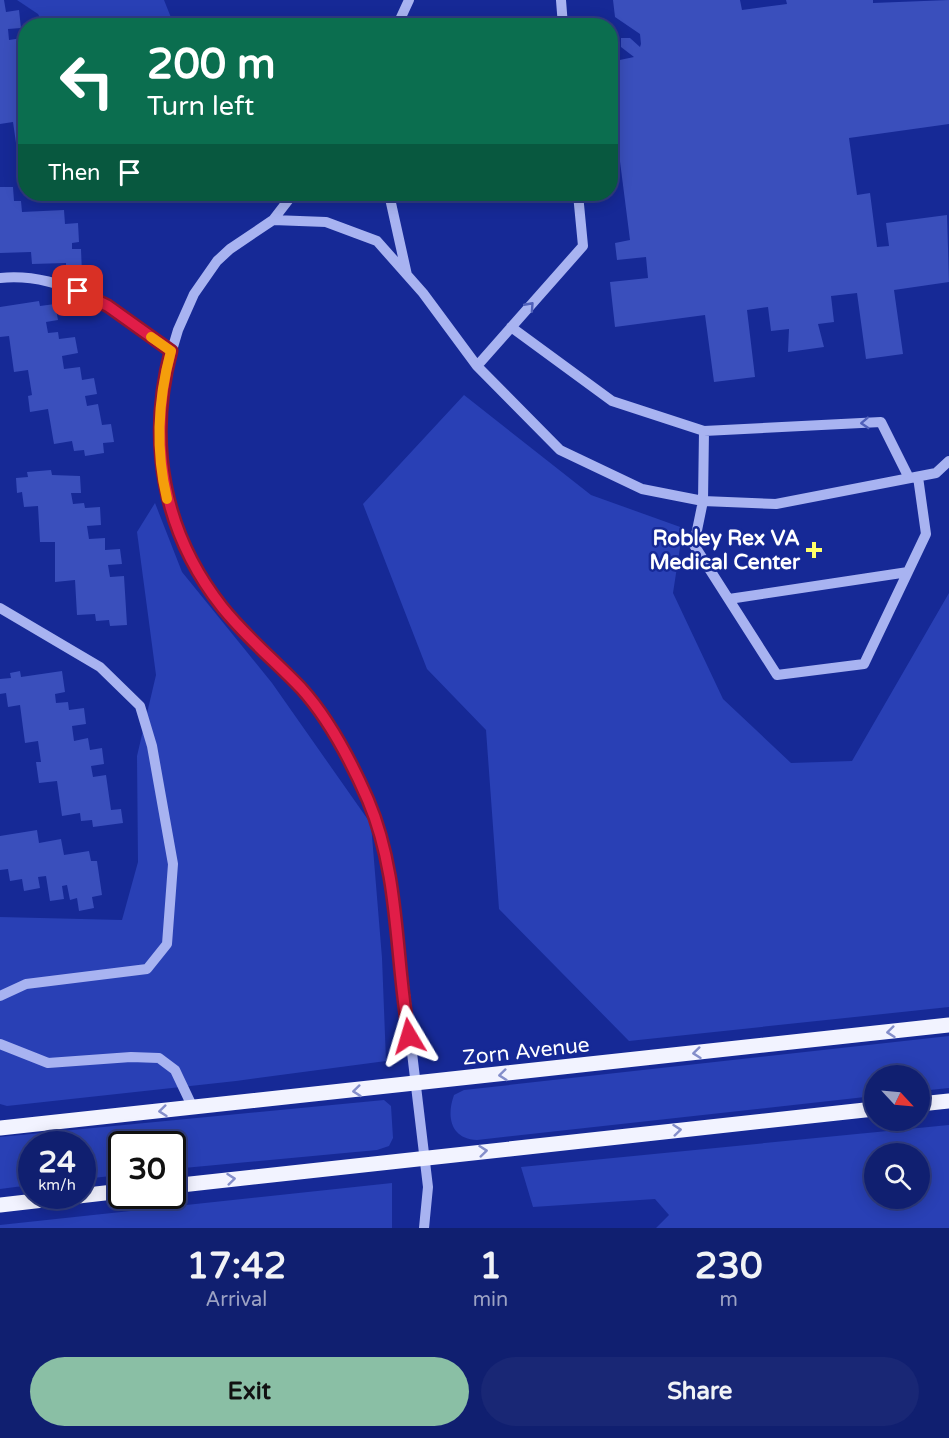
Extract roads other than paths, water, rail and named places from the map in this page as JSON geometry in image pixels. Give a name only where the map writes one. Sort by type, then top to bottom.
[{"type":"main road","name":"Zorn Avenue","points":[[0,1128],[949,1025]]},
{"type":"main road","points":[[930,1103],[949,1101]]},
{"type":"main road","points":[[186,1184],[864,1110]]},
{"type":"main road","points":[[0,1205],[108,1193]]},
{"type":"street","points":[[401,18],[409,0]]},
{"type":"street","points":[[561,0],[562,18]]},
{"type":"street","points":[[288,201],[273,220],[230,249],[217,261],[194,294],[171,351],[164,377],[159,427],[161,471],[173,520],[193,563],[222,607],[303,690],[341,743],[369,802],[385,851],[395,910],[428,1186],[424,1228]]},
{"type":"street","points":[[391,201],[408,276]]},
{"type":"street","points":[[477,366],[583,246],[579,201]]},
{"type":"street","points":[[273,220],[326,222],[377,241],[408,276],[477,366],[560,450],[642,489],[703,501],[776,504],[936,473],[949,460]]},
{"type":"street","points":[[0,278],[14,277],[51,282],[78,291],[108,306],[171,351]]},
{"type":"street","points":[[511,327],[612,401],[704,431],[881,422],[913,477],[926,534],[864,664],[777,675],[694,545],[703,501],[704,431]]},
{"type":"street","points":[[729,599],[908,572]]},
{"type":"street","points":[[0,996],[26,984],[147,969],[167,944],[172,864],[152,746],[140,705],[100,667],[1,612]]},
{"type":"street","points":[[0,1044],[48,1063],[159,1058],[175,1070],[193,1108]]},
{"type":"place","name":"Robley Rex VA Medical Center","points":[[814,550]]}]
